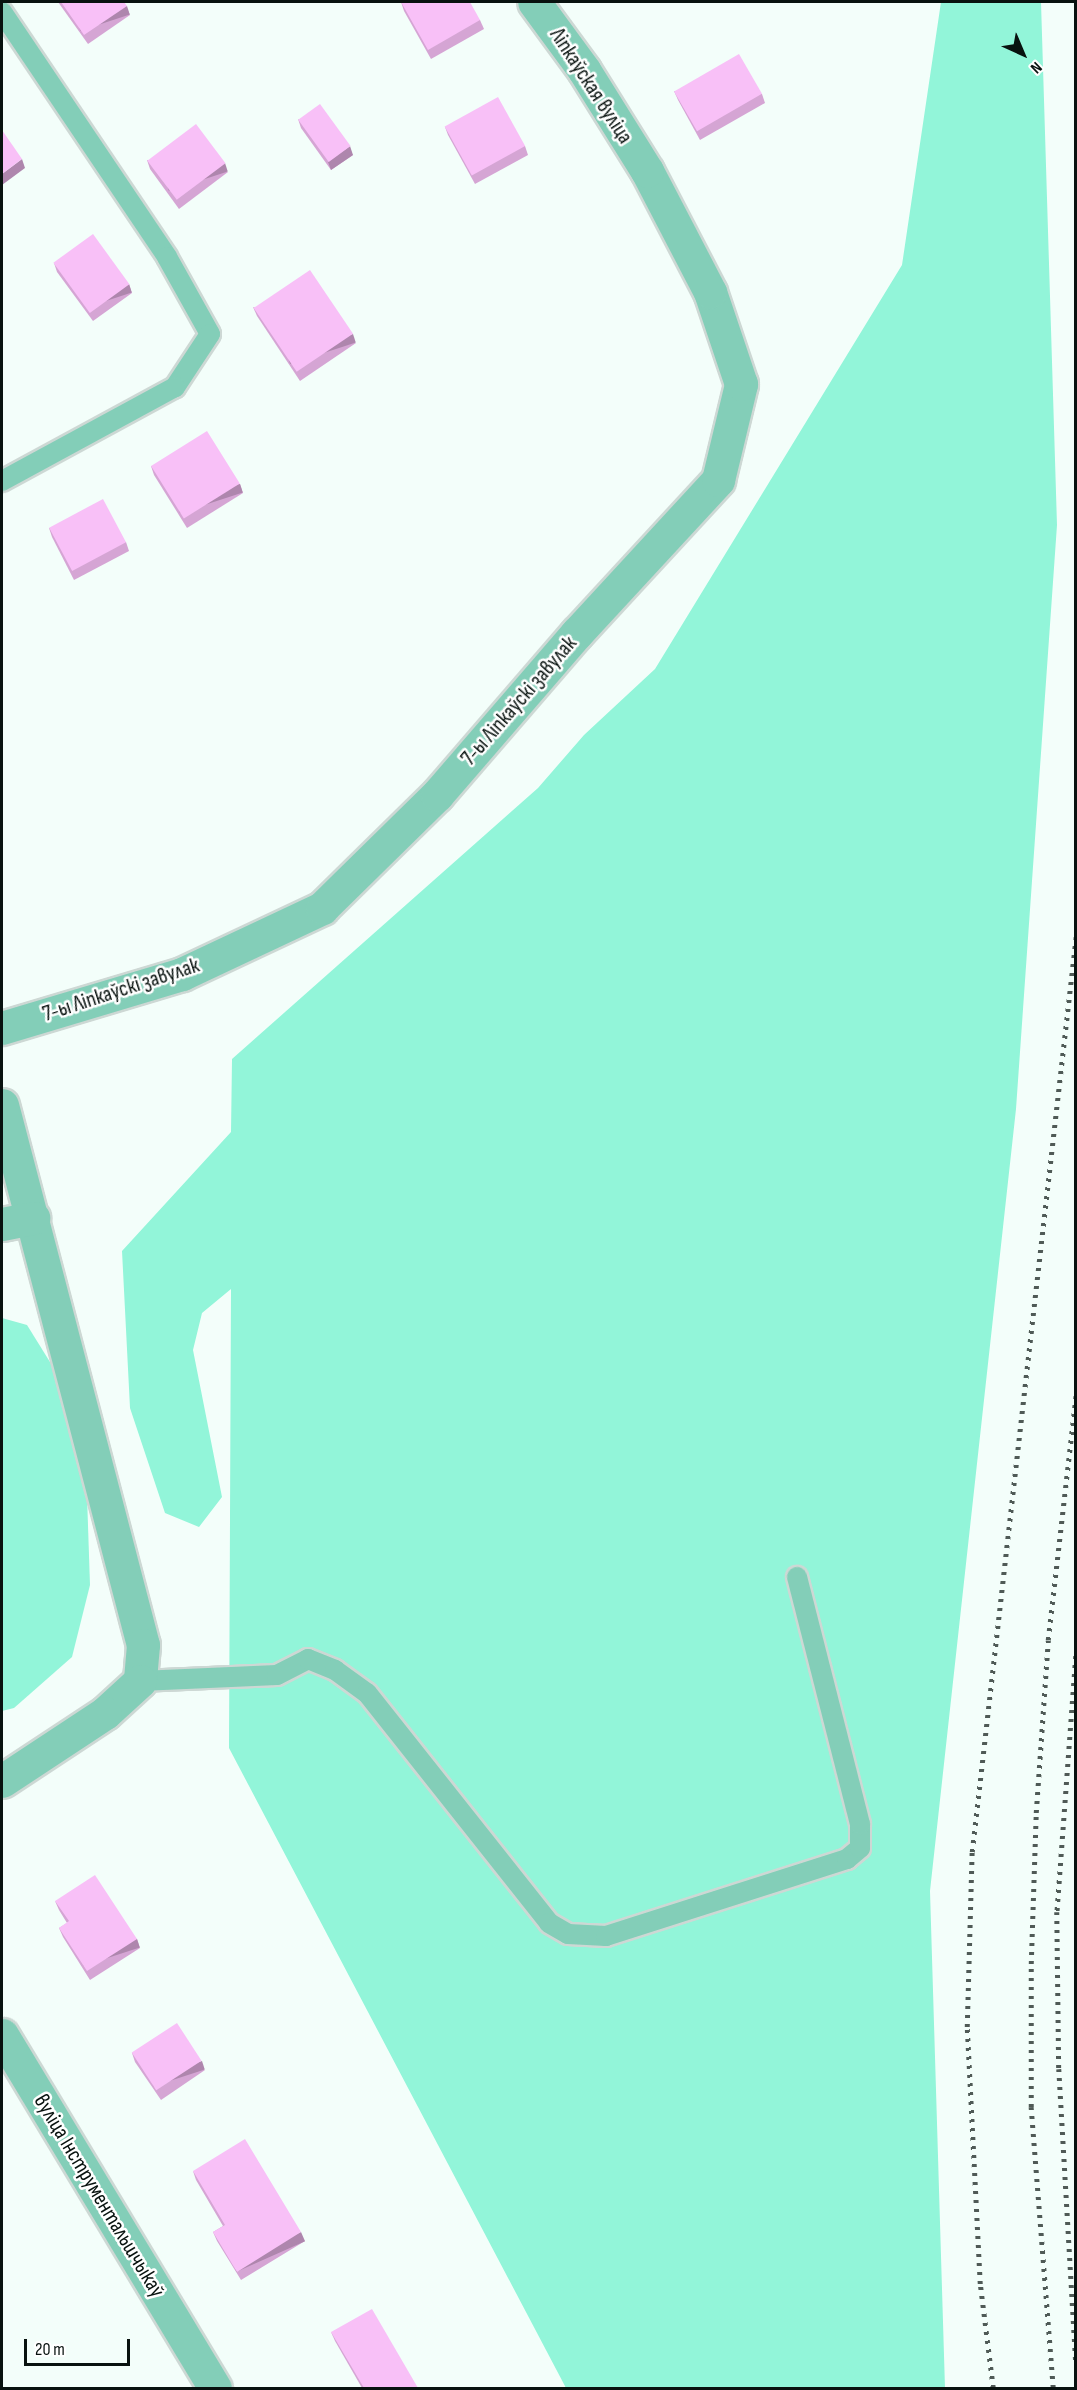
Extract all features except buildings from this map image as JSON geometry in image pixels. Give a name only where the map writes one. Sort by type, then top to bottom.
[{"type":"street","name":"Ліпкаўская вуліца","points":[[534,2],[584,70],[647,171]]},
{"type":"street","name":"7-ы Ліпкаўскі завулак","points":[[2,1028],[182,974],[322,908],[437,795],[576,633],[718,480],[741,384],[711,292],[647,171]]},
{"type":"street","points":[[2,1105],[143,1645],[140,1681],[105,1713],[2,1781]]},
{"type":"street","points":[[2,1224],[33,1218]]},
{"type":"street","name":"вуліца Інструментальшчыкаў","points":[[2,2034],[214,2388]]},
{"type":"lane","points":[[2,12],[167,257],[210,334],[175,387],[2,481]]},
{"type":"lane","points":[[140,1681],[277,1675],[308,1659],[335,1670],[367,1693],[549,1923],[568,1934],[606,1935],[847,1859],[860,1848],[860,1824],[797,1577]]},
{"type":"green space","points":[[941,2],[1041,2],[1057,525],[1016,1109],[930,1891],[945,2388],[566,2388],[229,1748],[231,1289],[202,1313],[193,1350],[222,1497],[199,1527],[165,1513],[130,1408],[122,1251],[231,1132],[232,1059],[538,788],[584,735],[655,669],[902,265]]},
{"type":"green space","points":[[2,1318],[27,1325],[68,1391],[86,1466],[90,1585],[72,1657],[14,1708],[2,1711]]},
{"type":"railway","points":[[993,2388],[980,2284],[967,2027],[972,1852],[1076,936]]},
{"type":"railway","points":[[1053,2388],[1031,2107],[1031,1964],[1036,1813],[1048,1640],[1076,1393]]},
{"type":"railway","points":[[1076,1656],[1057,1912],[1059,2069],[1076,2365]]}]
